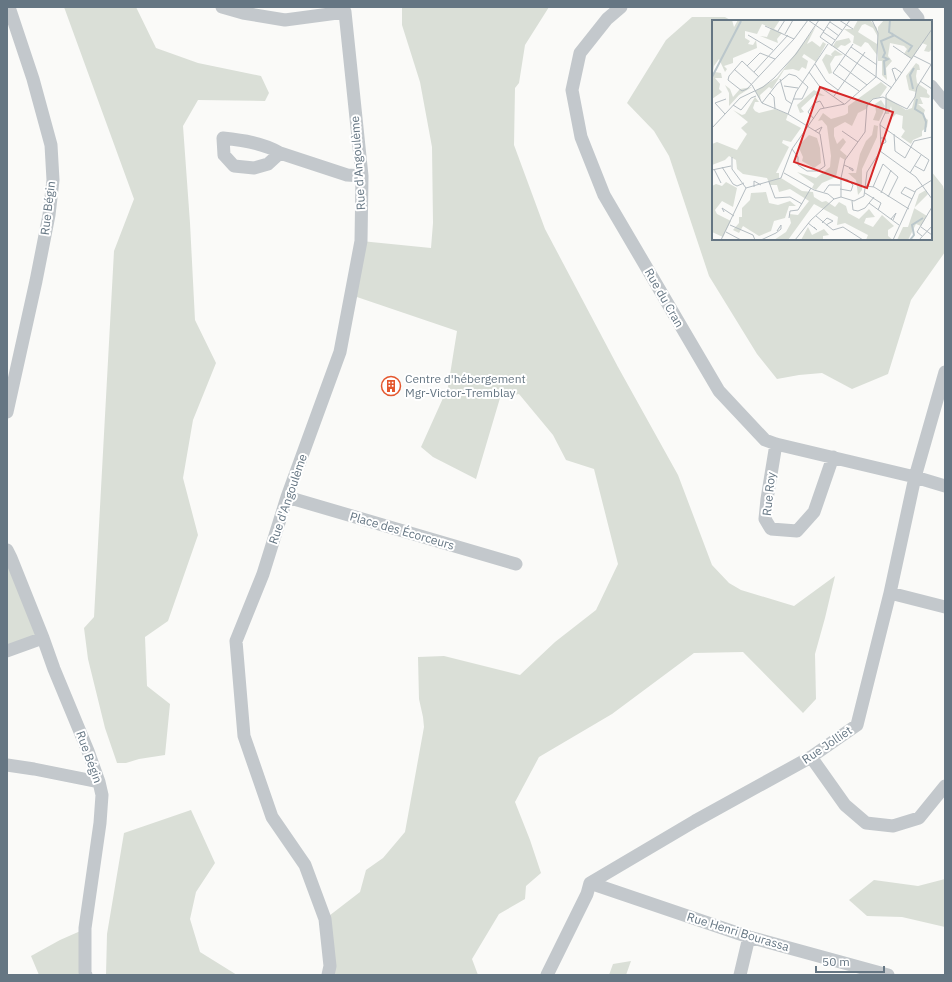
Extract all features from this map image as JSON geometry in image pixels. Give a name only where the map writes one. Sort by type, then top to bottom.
[{"type":"street","points":[[222,7],[243,13],[285,20],[344,10]]},
{"type":"street","name":"Rue du Cran","points":[[621,7],[607,19],[580,54],[572,90],[581,137],[604,196],[719,391],[765,440],[776,444],[915,477],[945,486]]},
{"type":"street","points":[[909,7],[918,20]]},
{"type":"street","name":"Rue d'Angoulème","points":[[328,975],[330,966],[325,919],[305,865],[272,817],[244,736],[236,641],[263,574],[287,498],[340,352],[361,241],[362,176],[344,10]]},
{"type":"street","name":"Rue Bégin","points":[[7,412],[36,281],[49,215],[53,180],[51,145],[33,79],[9,11]]},
{"type":"street","points":[[932,87],[945,103]]},
{"type":"street","points":[[280,154],[347,175],[362,176]]},
{"type":"street","name":"Rue Jolliet","points":[[590,883],[695,821],[811,757],[857,725],[890,593],[915,477],[945,372]]},
{"type":"street","name":"Rue Roy","points":[[776,444],[765,519],[771,529],[797,531],[814,512],[833,457]]},
{"type":"street","name":"Place des Écorceurs","points":[[287,498],[516,564]]},
{"type":"street","name":"Rue Bégin","points":[[8,556],[43,638],[54,669],[88,751],[102,795],[100,823],[85,928],[86,975]]},
{"type":"street","points":[[890,593],[945,607]]},
{"type":"street","points":[[7,651],[43,638]]},
{"type":"street","points":[[811,757],[845,805],[866,823],[893,826],[919,818],[945,786]]},
{"type":"street","points":[[7,765],[98,782]]},
{"type":"street","points":[[547,975],[587,894],[590,883]]},
{"type":"street","name":"Rue Henri Bourassa","points":[[590,883],[749,938],[888,975]]},
{"type":"street","points":[[740,975],[749,938]]},
{"type":"shaded area","points":[[64,7],[136,7],[156,48],[198,63],[261,76],[269,93],[265,101],[198,100],[183,126],[195,320],[216,363],[193,420],[183,478],[198,535],[168,621],[145,637],[147,686],[170,704],[165,755],[139,759],[126,763],[117,763],[105,728],[88,659],[84,628],[94,617],[114,251],[134,199]]},
{"type":"shaded area","points":[[402,7],[549,7],[525,45],[519,83],[515,88],[514,145],[545,229],[618,367],[678,475],[712,565],[729,583],[741,590],[794,606],[835,576],[815,654],[816,699],[803,713],[743,652],[694,653],[612,714],[539,757],[515,802],[541,873],[526,886],[525,899],[499,914],[472,959],[478,975],[328,975],[325,919],[360,892],[366,870],[383,858],[405,832],[424,727],[419,699],[418,657],[444,656],[520,675],[555,642],[596,610],[618,564],[594,469],[566,460],[553,435],[519,394],[500,398],[476,479],[433,457],[421,447],[448,387],[457,331],[351,295],[361,241],[431,248],[433,223],[432,147],[420,82],[402,25]]},
{"type":"shaded area","points":[[692,17],[725,17],[730,20],[712,20],[712,240],[932,240],[932,172],[943,186],[945,194],[945,252],[911,300],[888,374],[852,389],[822,373],[777,379],[757,354],[709,276],[669,156],[654,131],[627,103],[666,40]]},
{"type":"shaded area","points":[[7,560],[43,638],[7,651]]},
{"type":"shaded area","points":[[191,810],[215,863],[196,892],[190,919],[200,952],[237,975],[106,975],[107,934],[124,833]]},
{"type":"shaded area","points":[[945,879],[945,927],[902,917],[867,916],[849,900],[874,880],[918,886]]},
{"type":"shaded area","points":[[85,929],[86,975],[39,975],[31,956],[60,940]]},
{"type":"shaded area","points":[[631,961],[626,975],[609,975],[613,964]]},
{"type":"place","name":"Centre d'hébergement Mgr-Victor-Tremblay","points":[[391,386]]}]
